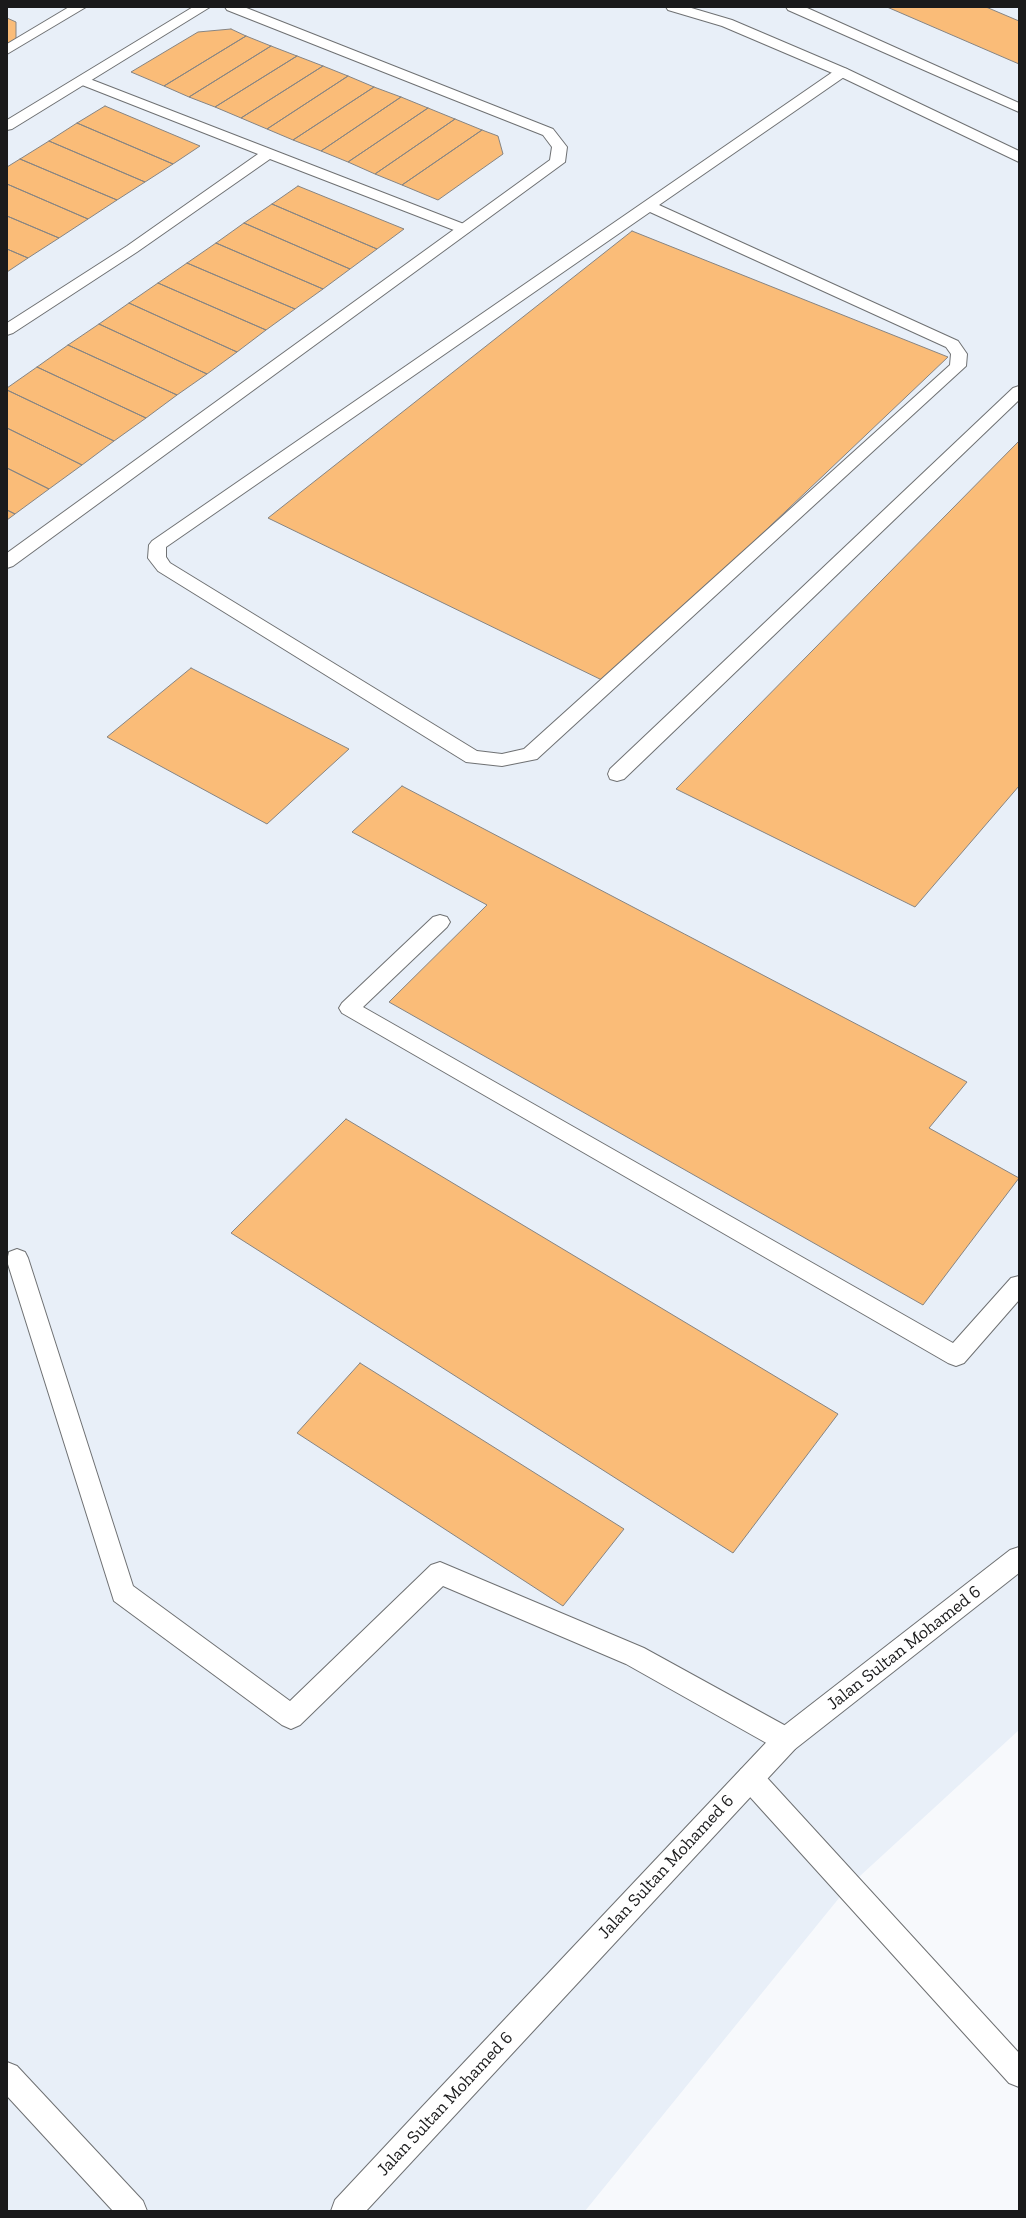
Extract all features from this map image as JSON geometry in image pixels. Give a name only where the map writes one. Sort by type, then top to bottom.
[{"type":"street","points":[[8,125],[203,7]]},
{"type":"street","points":[[7,562],[556,162],[560,147],[548,132],[232,7]]},
{"type":"street","points":[[673,7],[727,23],[842,72],[1019,157]]},
{"type":"street","points":[[708,7],[727,23]]},
{"type":"street","points":[[793,7],[1019,108]]},
{"type":"street","points":[[7,50],[72,8]]},
{"type":"street","name":"Jalan Sultan Mohamed 6","points":[[346,2211],[436,2112],[786,1740],[1019,1558]]},
{"type":"lane","points":[[649,206],[952,344],[959,354],[958,366],[530,754],[502,760],[473,758],[164,568],[156,558],[158,545],[842,72]]},
{"type":"lane","points":[[82,80],[464,229]]},
{"type":"lane","points":[[7,330],[132,249],[269,153]]},
{"type":"lane","points":[[617,774],[1019,391]]},
{"type":"lane","points":[[440,922],[349,1008],[956,1356],[1019,1285]]},
{"type":"lane","points":[[17,1258],[123,1593],[291,1717],[440,1573],[635,1656],[786,1740]]},
{"type":"lane","points":[[750,1778],[1019,2073]]},
{"type":"lane","points":[[7,2076],[133,2211]]},
{"type":"shaded area","points":[[7,7],[1019,7],[1019,1730],[848,1887],[585,2211],[7,2211]]},
{"type":"building","points":[[887,7],[986,7],[1019,21],[1019,64]]},
{"type":"building","points":[[7,18],[16,22],[16,40],[7,44]]},
{"type":"building","points":[[231,29],[246,36],[164,86],[131,72],[198,32]]},
{"type":"building","points":[[246,36],[271,46],[189,97],[164,86]]},
{"type":"building","points":[[271,46],[297,56],[215,107],[189,97]]},
{"type":"building","points":[[297,56],[323,66],[241,118],[215,107]]},
{"type":"building","points":[[323,66],[348,76],[267,129],[241,118]]},
{"type":"building","points":[[348,76],[374,87],[293,140],[267,129]]},
{"type":"building","points":[[374,87],[401,97],[321,151],[293,140]]},
{"type":"building","points":[[401,97],[428,108],[348,162],[321,151]]},
{"type":"building","points":[[105,106],[200,146],[173,164],[77,123]]},
{"type":"building","points":[[428,108],[455,119],[375,174],[348,162]]},
{"type":"building","points":[[455,119],[482,130],[402,185],[375,174]]},
{"type":"building","points":[[77,123],[173,164],[145,182],[49,141]]},
{"type":"building","points":[[482,130],[498,136],[503,154],[438,200],[402,185]]},
{"type":"building","points":[[49,141],[145,182],[117,200],[20,159]]},
{"type":"building","points":[[20,159],[117,200],[88,219],[7,184],[7,167]]},
{"type":"building","points":[[7,184],[88,219],[59,238],[7,216]]},
{"type":"building","points":[[298,186],[404,229],[377,249],[272,204]]},
{"type":"building","points":[[272,204],[377,249],[350,269],[244,223]]},
{"type":"building","points":[[7,216],[59,238],[28,258],[7,249]]},
{"type":"building","points":[[244,223],[350,269],[323,289],[216,243]]},
{"type":"building","points":[[632,231],[948,357],[606,682],[268,518]]},
{"type":"building","points":[[216,243],[323,289],[295,309],[187,263]]},
{"type":"building","points":[[7,249],[28,258],[7,272]]},
{"type":"building","points":[[187,263],[295,309],[266,330],[158,283]]},
{"type":"building","points":[[158,283],[266,330],[237,352],[129,303]]},
{"type":"building","points":[[129,303],[237,352],[207,374],[99,324]]},
{"type":"building","points":[[99,324],[207,374],[177,395],[68,345]]},
{"type":"building","points":[[68,345],[177,395],[146,418],[37,367]]},
{"type":"building","points":[[37,367],[146,418],[114,441],[7,390],[7,388]]},
{"type":"building","points":[[7,390],[114,441],[82,465],[7,428]]},
{"type":"building","points":[[7,428],[82,465],[49,489],[7,468]]},
{"type":"building","points":[[1019,441],[1019,786],[915,907],[676,789]]},
{"type":"building","points":[[7,468],[49,489],[15,514],[7,510]]},
{"type":"building","points":[[7,510],[15,514],[7,520]]},
{"type":"building","points":[[191,668],[349,749],[267,824],[107,737]]},
{"type":"building","points":[[402,786],[967,1082],[929,1128],[1019,1178],[923,1305],[389,1002],[487,905],[352,832]]},
{"type":"building","points":[[346,1119],[838,1414],[733,1553],[231,1233]]},
{"type":"building","points":[[360,1363],[624,1529],[563,1606],[297,1433]]}]
